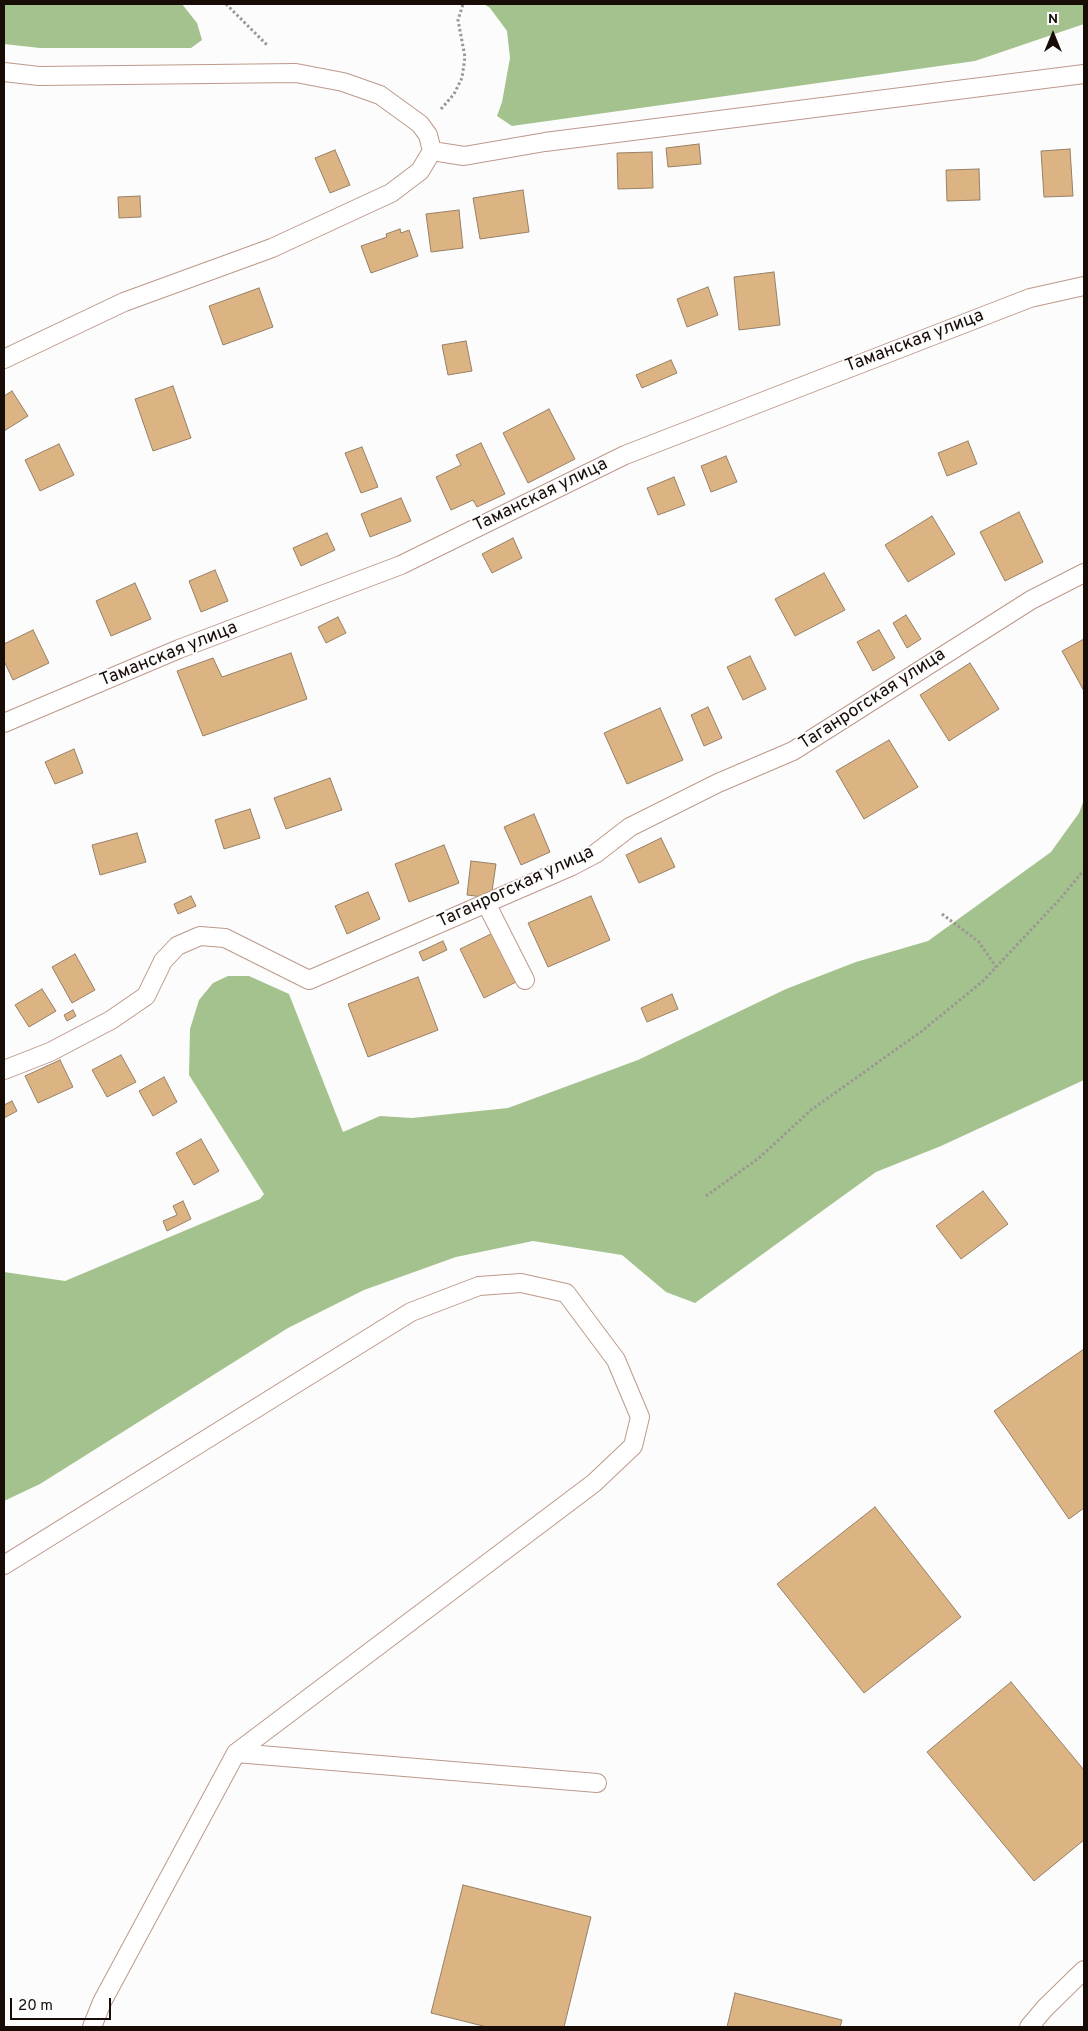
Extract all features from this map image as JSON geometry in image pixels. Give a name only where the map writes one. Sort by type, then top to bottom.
[{"type":"lane","points":[[4,72],[39,76],[296,73],[343,82],[380,95],[420,124],[428,135],[432,151],[420,171],[391,193],[272,248],[124,302],[4,359]]},
{"type":"lane","points":[[432,151],[464,156],[554,141],[1084,74]]},
{"type":"lane","name":"Таманская улица","points":[[4,722],[179,649],[401,565],[625,455],[1030,298],[1084,286]]},
{"type":"lane","name":"Таганрогская улица","points":[[4,1070],[50,1052],[112,1020],[146,996],[163,961],[178,946],[200,936],[225,938],[309,980],[572,866],[595,854],[630,827],[718,783],[793,750],[1016,609],[1084,573]]},
{"type":"lane","points":[[486,903],[525,980]]},
{"type":"lane","points":[[4,1565],[411,1312],[479,1286],[521,1283],[566,1293],[616,1360],[640,1417],[633,1446],[594,1483],[236,1753],[102,2002],[92,2027]]},
{"type":"lane","points":[[236,1753],[597,1783]]},
{"type":"lane","points":[[1029,2027],[1045,2008],[1084,1970]]},
{"type":"path","points":[[226,4],[296,73]]},
{"type":"path","points":[[420,124],[445,106],[462,78],[466,56],[458,20],[463,4]]},
{"type":"path","points":[[706,1196],[759,1158],[811,1110],[922,1031],[983,981],[1060,899],[1084,870]]},
{"type":"path","points":[[942,914],[979,942],[996,967]]},
{"type":"green space","points":[[4,4],[182,4],[197,23],[202,40],[191,48],[40,48],[4,44]]},
{"type":"green space","points":[[484,4],[1084,4],[1084,24],[975,61],[512,126],[497,116],[502,102],[510,58],[507,31],[490,8]]},
{"type":"green space","points":[[1084,800],[1084,1080],[941,1146],[876,1172],[695,1303],[666,1292],[622,1255],[533,1241],[456,1257],[364,1290],[288,1328],[40,1484],[4,1501],[4,1272],[65,1281],[260,1199],[264,1194],[189,1075],[190,1029],[199,1000],[213,983],[228,976],[249,976],[289,994],[343,1132],[380,1116],[412,1118],[508,1108],[638,1060],[786,989],[856,962],[928,941],[1051,852],[1079,813]]},
{"type":"building","points":[[699,144],[701,164],[668,167],[666,148]]},
{"type":"building","points":[[1070,149],[1073,196],[1044,197],[1041,151]]},
{"type":"building","points":[[335,150],[350,185],[330,193],[315,158]]},
{"type":"building","points":[[652,152],[653,188],[618,189],[617,153]]},
{"type":"building","points":[[979,169],[980,200],[947,201],[946,170]]},
{"type":"building","points":[[523,190],[529,232],[480,239],[473,198]]},
{"type":"building","points":[[140,196],[141,217],[119,218],[118,197]]},
{"type":"building","points":[[459,210],[463,248],[431,252],[426,214]]},
{"type":"building","points":[[400,229],[401,233],[409,230],[418,256],[371,273],[361,246],[387,237],[386,234]]},
{"type":"building","points":[[774,272],[780,325],[739,330],[734,277]]},
{"type":"building","points":[[708,287],[718,315],[687,327],[677,299]]},
{"type":"building","points":[[259,288],[273,327],[223,345],[209,306]]},
{"type":"building","points":[[466,341],[472,371],[448,375],[442,345]]},
{"type":"building","points":[[671,360],[677,373],[642,388],[636,375]]},
{"type":"building","points":[[173,386],[191,438],[153,451],[135,399]]},
{"type":"building","points":[[12,391],[28,416],[4,431],[4,396]]},
{"type":"building","points":[[549,409],[575,459],[528,483],[503,433]]},
{"type":"building","points":[[968,441],[977,464],[947,476],[938,453]]},
{"type":"building","points":[[481,443],[505,494],[477,507],[473,500],[451,510],[436,477],[461,465],[456,455]]},
{"type":"building","points":[[59,444],[74,475],[40,491],[25,460]]},
{"type":"building","points":[[362,447],[378,487],[361,493],[345,453]]},
{"type":"building","points":[[726,456],[737,482],[711,492],[701,466]]},
{"type":"building","points":[[674,477],[685,505],[658,515],[647,488]]},
{"type":"building","points":[[401,498],[411,521],[370,537],[361,514]]},
{"type":"building","points":[[1019,512],[1043,562],[1005,581],[980,532]]},
{"type":"building","points":[[932,516],[955,554],[908,582],[885,545]]},
{"type":"building","points":[[327,533],[335,550],[301,566],[293,548]]},
{"type":"building","points":[[513,538],[522,558],[492,573],[482,554]]},
{"type":"building","points":[[215,570],[228,601],[201,612],[189,581]]},
{"type":"building","points":[[824,573],[845,610],[795,636],[775,599]]},
{"type":"building","points":[[135,583],[151,619],[111,636],[96,601]]},
{"type":"building","points":[[906,615],[921,639],[907,648],[893,623]]},
{"type":"building","points":[[338,617],[346,633],[326,643],[318,627]]},
{"type":"building","points":[[33,630],[49,663],[13,680],[4,661],[4,644]]},
{"type":"building","points":[[879,630],[895,658],[873,671],[857,642]]},
{"type":"building","points":[[1084,639],[1084,691],[1062,651]]},
{"type":"building","points":[[291,653],[307,699],[203,736],[177,671],[213,658],[222,677]]},
{"type":"building","points":[[750,656],[766,689],[743,700],[727,667]]},
{"type":"building","points":[[970,663],[999,709],[949,741],[920,695]]},
{"type":"building","points":[[708,707],[722,738],[704,746],[691,715]]},
{"type":"building","points":[[660,708],[683,760],[627,784],[604,733]]},
{"type":"building","points":[[889,740],[918,787],[864,819],[836,771]]},
{"type":"building","points":[[74,749],[83,773],[55,784],[45,762]]},
{"type":"building","points":[[330,778],[342,810],[286,829],[274,798]]},
{"type":"building","points":[[250,809],[260,838],[224,849],[215,820]]},
{"type":"building","points":[[534,814],[550,852],[521,865],[504,827]]},
{"type":"building","points":[[137,833],[146,862],[100,875],[92,845]]},
{"type":"building","points":[[661,838],[675,867],[639,883],[626,855]]},
{"type":"building","points":[[444,845],[459,883],[409,902],[395,864]]},
{"type":"building","points":[[471,861],[496,864],[491,898],[467,895]]},
{"type":"building","points":[[368,892],[380,919],[347,934],[335,906]]},
{"type":"building","points":[[191,896],[196,906],[178,914],[174,904]]},
{"type":"building","points":[[591,896],[610,940],[548,967],[528,923]]},
{"type":"building","points":[[493,933],[516,982],[484,998],[460,949]]},
{"type":"building","points":[[443,941],[447,950],[423,961],[419,952]]},
{"type":"building","points":[[75,954],[95,990],[72,1003],[52,967]]},
{"type":"building","points":[[418,977],[438,1030],[368,1057],[348,1004]]},
{"type":"building","points":[[42,989],[56,1011],[29,1027],[15,1005]]},
{"type":"building","points":[[672,994],[678,1009],[647,1022],[641,1008]]},
{"type":"building","points":[[73,1010],[76,1016],[67,1021],[64,1015]]},
{"type":"building","points":[[121,1055],[136,1082],[107,1097],[92,1070]]},
{"type":"building","points":[[60,1060],[73,1087],[38,1103],[25,1076]]},
{"type":"building","points":[[164,1077],[177,1102],[153,1116],[139,1091]]},
{"type":"building","points":[[12,1101],[17,1111],[4,1118],[4,1105]]},
{"type":"building","points":[[201,1139],[219,1171],[194,1185],[176,1153]]},
{"type":"building","points":[[983,1191],[1008,1224],[961,1259],[936,1226]]},
{"type":"building","points":[[183,1201],[191,1219],[167,1231],[163,1221],[177,1215],[173,1206]]},
{"type":"building","points":[[1084,1349],[1084,1508],[1069,1519],[994,1411]]},
{"type":"building","points":[[875,1507],[961,1617],[864,1693],[777,1584]]},
{"type":"building","points":[[1011,1682],[1084,1770],[1084,1840],[1034,1881],[927,1752]]},
{"type":"building","points":[[463,1885],[591,1917],[564,2027],[487,2027],[431,2013]]},
{"type":"building","points":[[735,1993],[842,2020],[840,2027],[727,2027]]}]
